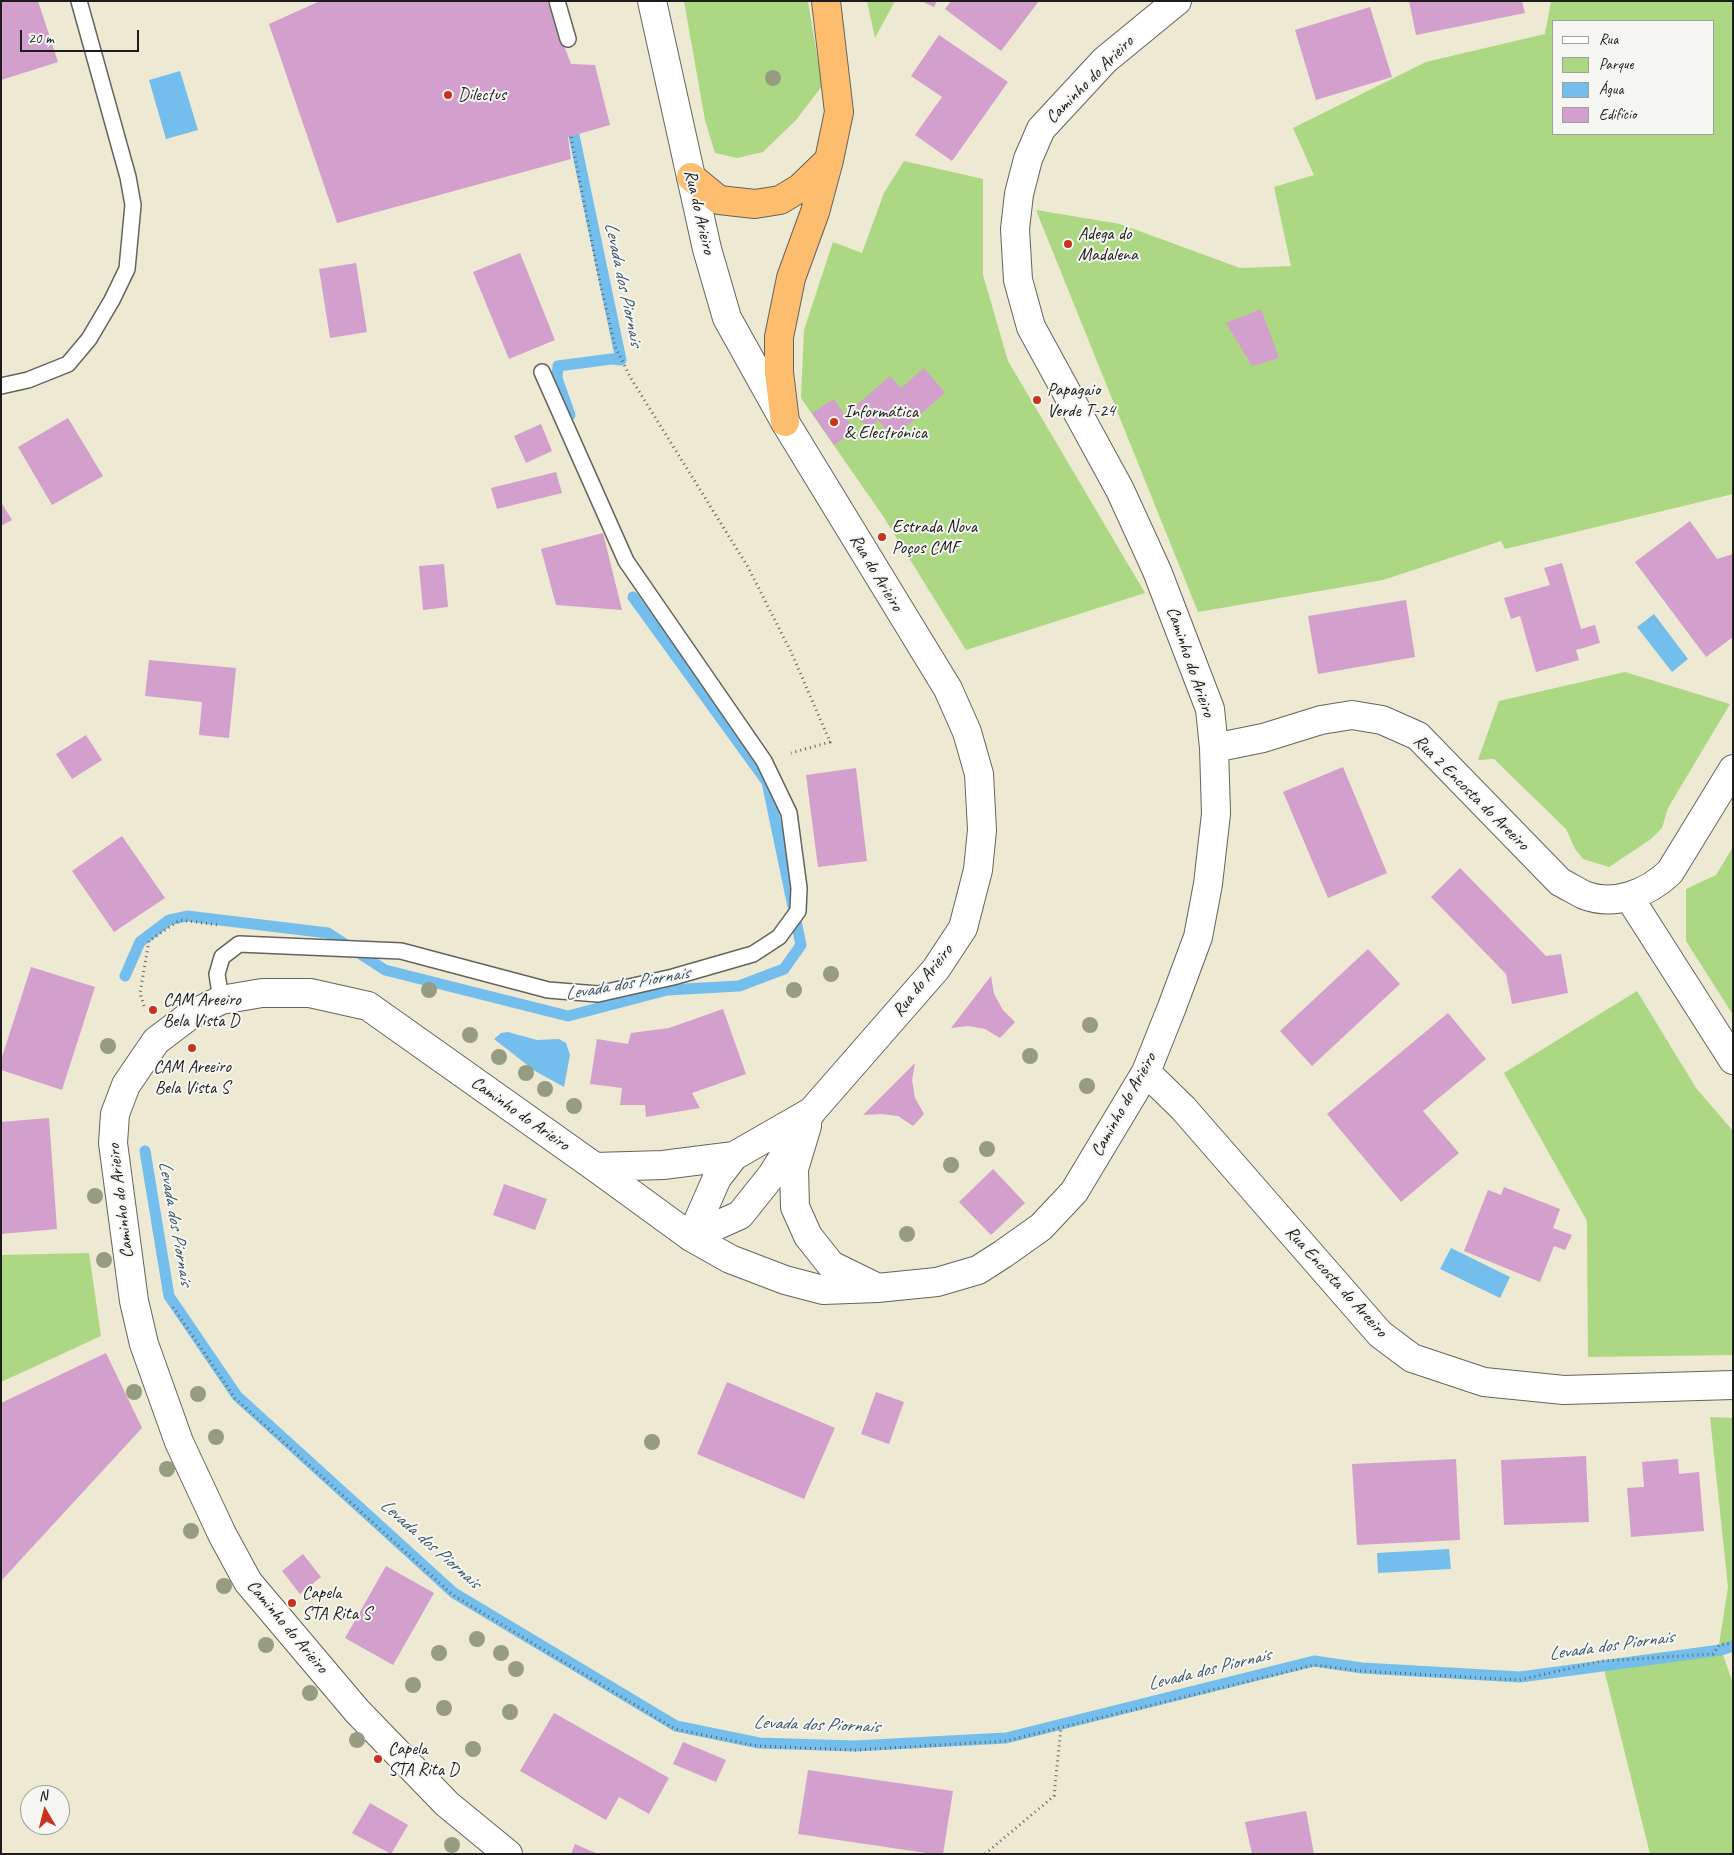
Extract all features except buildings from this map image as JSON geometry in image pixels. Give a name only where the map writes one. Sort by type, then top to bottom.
[{"type":"highway","points":[[784,422],[779,372],[779,337],[790,278],[815,212],[839,112],[826,1]]},
{"type":"highway","points":[[691,178],[719,200],[755,204],[780,200],[800,188],[829,160]]},
{"type":"street","name":"Rua do Arieiro","points":[[652,1],[691,178],[727,318],[784,422],[948,689],[967,732],[979,774],[982,830],[978,870],[962,928],[936,969],[812,1111],[772,1175],[740,1215],[691,1238]]},
{"type":"street","name":"Caminho do Arieiro","points":[[508,1854],[447,1804],[364,1718],[248,1582],[222,1534],[179,1442],[144,1344],[134,1301],[113,1143],[115,1114],[126,1085],[156,1041],[189,1016],[221,1000],[262,993],[310,993],[368,1006],[595,1167],[691,1238],[730,1259],[785,1280],[823,1290],[877,1288],[937,1282],[978,1270],[1041,1227],[1074,1192],[1146,1072],[1198,937],[1208,884],[1216,814],[1214,748],[1210,709],[1157,571],[1120,490],[1031,327],[1018,280],[1015,229],[1019,194],[1028,159],[1040,129],[1105,60],[1177,1]]},
{"type":"street","name":"Rua 2 Encosta do Areeiro","points":[[1214,748],[1263,738],[1321,720],[1352,715],[1382,720],[1418,736],[1560,882],[1586,895],[1606,899],[1629,897],[1645,892],[1658,884],[1670,872],[1733,769]]},
{"type":"street","points":[[1629,897],[1733,1060]]},
{"type":"street","name":"Rua Encosta do Areeiro","points":[[1146,1072],[1183,1108],[1380,1334],[1412,1358],[1484,1382],[1564,1390],[1733,1385]]},
{"type":"street","name":"Rua do Arieiro","points":[[691,1238],[717,1178],[734,1156],[812,1111]]},
{"type":"street","points":[[812,1111],[794,1169],[795,1207],[808,1236],[831,1265],[877,1288]]},
{"type":"street","name":"Rua do Arieiro","points":[[595,1167],[663,1165],[734,1156]]},
{"type":"lane","points":[[1,386],[28,380],[68,364],[89,340],[112,300],[126,269],[133,205],[128,177],[79,1]]},
{"type":"lane","points":[[558,1],[568,39]]},
{"type":"lane","points":[[221,1000],[217,974],[222,957],[239,944],[401,951],[548,990],[598,994],[673,977],[753,954],[779,937],[798,911],[799,888],[789,813],[764,761],[626,561],[542,372]]},
{"type":"path","points":[[571,138],[599,278],[615,346],[630,377],[748,567],[792,654],[830,742],[764,761]]},
{"type":"path","points":[[172,1305],[235,1398],[453,1595],[675,1729],[758,1746],[855,1750],[1006,1741],[1314,1665],[1361,1671],[1519,1680],[1602,1661],[1713,1654],[1719,1646],[1733,1643]]},
{"type":"path","points":[[985,1854],[1054,1796],[1061,1728]]},
{"type":"green space","points":[[684,1],[808,1],[822,86],[796,120],[763,152],[737,158],[715,153],[705,120]]},
{"type":"green space","points":[[867,1],[895,1],[875,38]]},
{"type":"green space","points":[[1551,1],[1733,1],[1733,494],[1505,549],[1501,541],[1383,580],[1198,612],[1036,210],[1120,224],[1240,268],[1291,266],[1274,187],[1314,175],[1293,128],[1426,62],[1545,34]]},
{"type":"green space","points":[[904,161],[983,179],[983,275],[1008,361],[1145,593],[966,650],[883,516],[801,398],[804,330],[833,242],[862,253],[884,193]]},
{"type":"green space","points":[[1625,672],[1730,704],[1668,808],[1662,828],[1651,839],[1609,867],[1583,859],[1575,849],[1566,829],[1494,759],[1478,760],[1499,701]]},
{"type":"green space","points":[[1733,847],[1733,1015],[1686,941],[1686,889],[1716,875]]},
{"type":"green space","points":[[1637,991],[1696,1088],[1733,1131],[1733,1355],[1588,1357],[1587,1221],[1504,1073]]},
{"type":"green space","points":[[89,1253],[101,1336],[1,1382],[1,1255]]},
{"type":"green space","points":[[1710,1417],[1733,1418],[1733,1643],[1720,1646],[1733,1684],[1733,1854],[1650,1854],[1602,1661],[1719,1645],[1728,1587]]},
{"type":"water","points":[[180,71],[198,130],[166,139],[149,80]]},
{"type":"water","points":[[1654,614],[1688,659],[1672,672],[1637,627]]},
{"type":"water","points":[[508,1032],[537,1040],[559,1039],[566,1043],[570,1055],[564,1087],[535,1071],[494,1039],[501,1033]]},
{"type":"water","points":[[1451,1248],[1510,1277],[1500,1298],[1440,1269]]},
{"type":"water","points":[[1449,1549],[1451,1569],[1378,1573],[1377,1553]]},
{"type":"waterway","name":"Levada dos Piornais","points":[[570,415],[557,378],[558,366],[611,359],[621,360],[571,121]]},
{"type":"waterway","name":"Levada dos Piornais","points":[[125,976],[140,942],[169,920],[187,916],[328,933],[385,970],[568,1016],[667,990],[739,986],[784,969],[801,945],[767,782],[633,597]]},
{"type":"waterway","name":"Levada dos Piornais","points":[[145,1151],[169,1296],[237,1396],[454,1593],[676,1726],[759,1743],[855,1746],[1006,1738],[1314,1661],[1362,1668],[1520,1677],[1721,1650],[1733,1646]]},
{"type":"place","name":"Dilectus","points":[[448,95]]},
{"type":"place","name":"Adega do Madalena","points":[[1068,244]]},
{"type":"place","name":"Papagaio Verde T-24","points":[[1037,400]]},
{"type":"place","name":"Informática & Electrónica","points":[[834,422]]},
{"type":"place","name":"Estrada Nova Poços CMF","points":[[882,537]]},
{"type":"place","name":"CAM Areeiro Bela Vista D","points":[[153,1010]]},
{"type":"place","name":"CAM Areeiro Bela Vista S","points":[[192,1048]]},
{"type":"place","name":"Capela STA Rita S","points":[[292,1603]]},
{"type":"place","name":"Capela STA Rita D","points":[[378,1759]]}]
